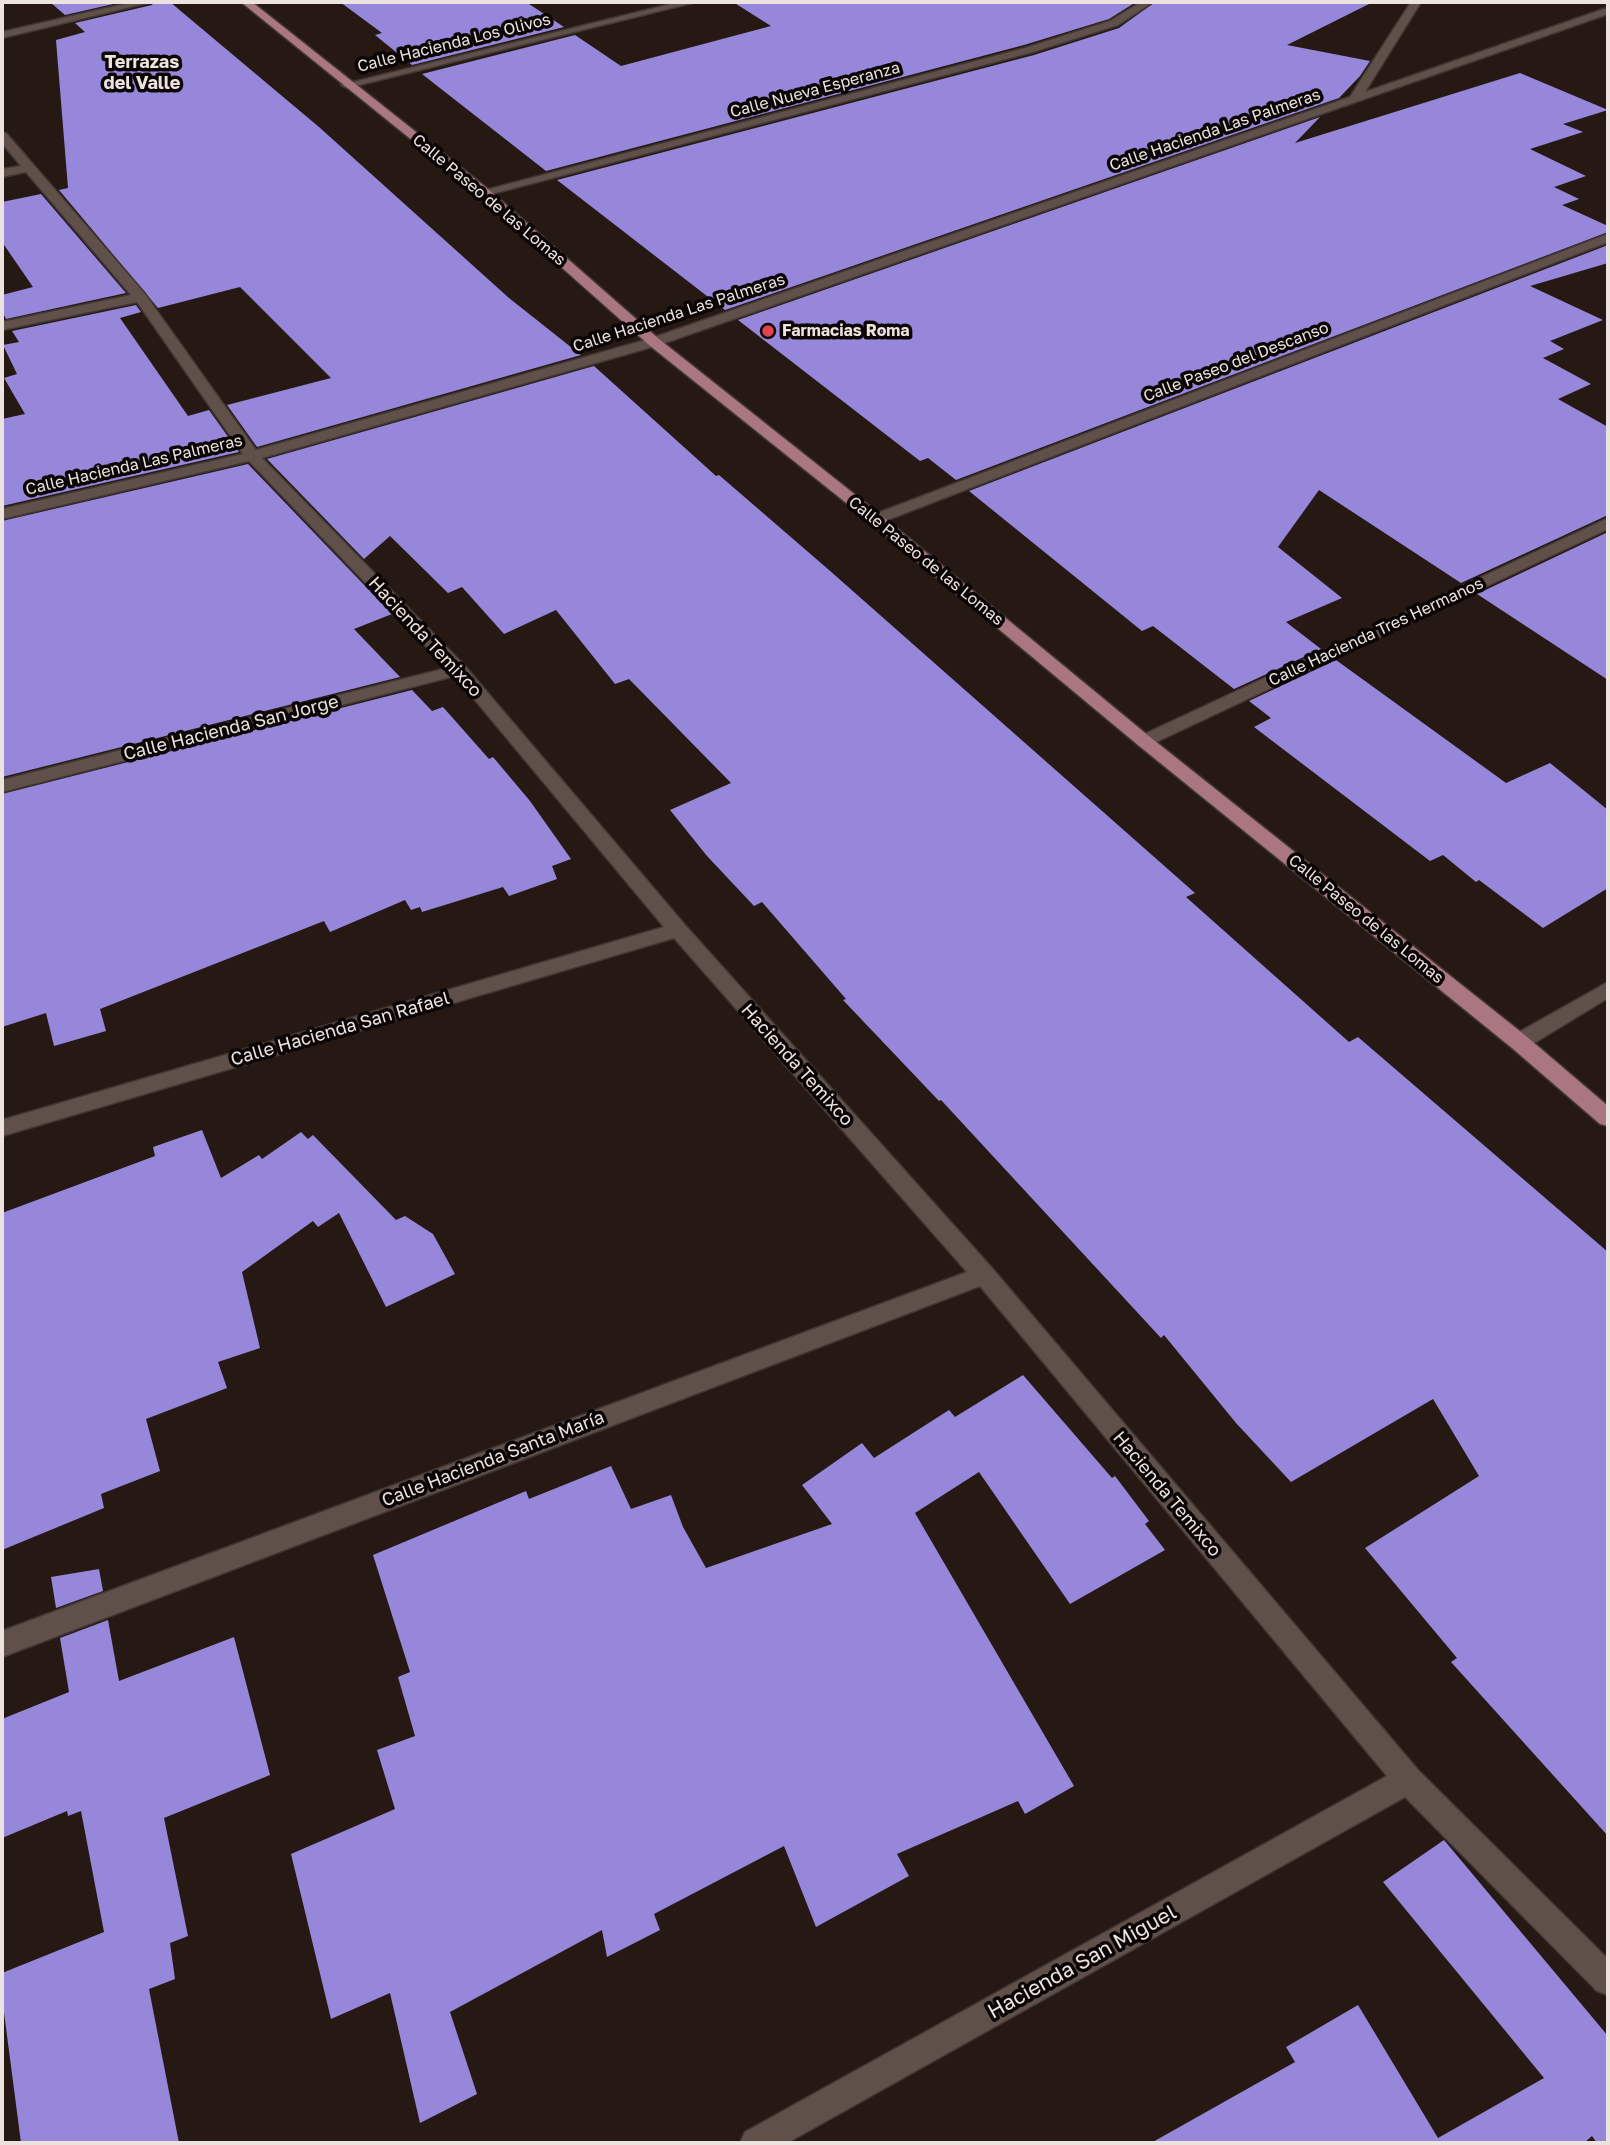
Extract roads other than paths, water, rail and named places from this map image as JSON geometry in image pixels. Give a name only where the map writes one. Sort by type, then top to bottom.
[{"type":"main road","name":"Calle Paseo de las Lomas","points":[[246,2],[484,192],[654,342],[1519,1042],[1608,1118]]},
{"type":"street","points":[[2,35],[146,2]]},
{"type":"street","name":"Calle Hacienda Los Olivos","points":[[347,85],[691,2]]},
{"type":"street","name":"Calle Nueva Esperanza","points":[[484,192],[1029,50],[1114,23],[1148,2]]},
{"type":"street","points":[[1353,101],[1416,2]]},
{"type":"street","name":"Calle Hacienda Las Palmeras","points":[[2,514],[251,456],[654,342],[1608,11]]},
{"type":"street","name":"Hacienda Temixco","points":[[2,136],[140,297],[251,456],[459,670],[678,930],[984,1275],[1408,1780],[1608,1980]]},
{"type":"street","points":[[2,173],[28,168]]},
{"type":"street","name":"Calle Paseo del Descanso","points":[[876,519],[1608,238]]},
{"type":"street","points":[[2,326],[140,297]]},
{"type":"street","name":"Calle Hacienda Tres Hermanos","points":[[1144,741],[1608,523]]},
{"type":"street","name":"Calle Hacienda San Jorge","points":[[2,786],[459,670]]},
{"type":"street","name":"Calle Hacienda San Rafael","points":[[2,1128],[678,930]]},
{"type":"street","points":[[1519,1042],[1608,989]]},
{"type":"street","name":"Calle Hacienda Santa María","points":[[2,1644],[984,1275]]},
{"type":"street","name":"Hacienda San Miguel","points":[[756,2143],[1408,1780]]},
{"type":"place","name":"Farmacias Roma","points":[[768,331]]},
{"type":"district","name":"Terrazas del Valle","points":[[142,72]]}]
